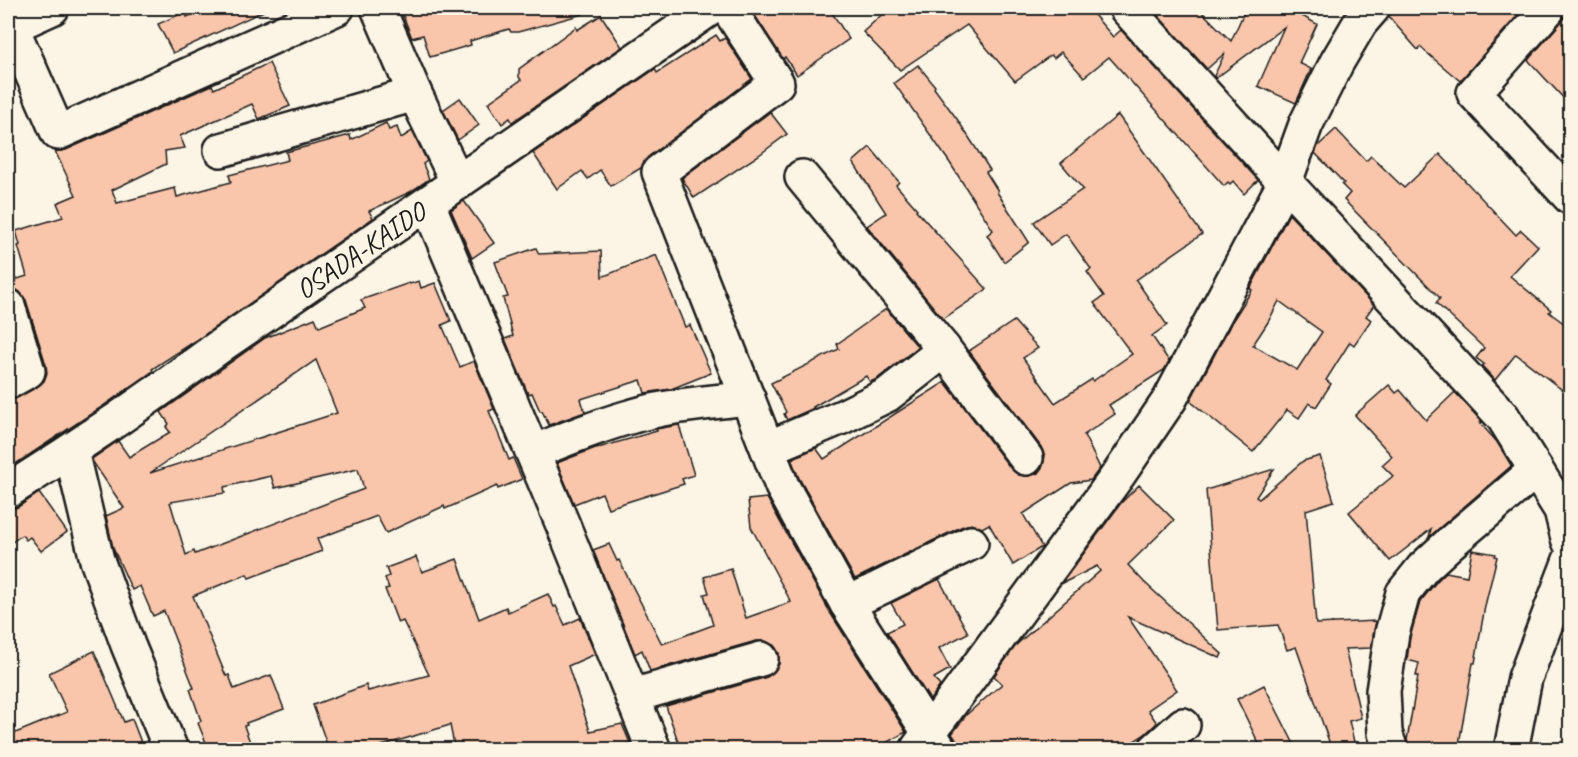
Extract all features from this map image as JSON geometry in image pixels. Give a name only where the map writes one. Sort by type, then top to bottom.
[{"type":"street","points":[[52,8],[9,25],[58,133],[337,8]]},
{"type":"street","points":[[382,8],[415,94],[458,183]]},
{"type":"street","name":"OSADA-KAIDO","points":[[8,491],[71,451],[711,8]]},
{"type":"street","points":[[728,8],[777,83],[659,172],[783,486],[847,604],[929,743],[1170,399],[1285,182],[1306,124],[1336,62],[1360,23],[1373,8]]},
{"type":"street","points":[[1126,8],[1503,417],[1561,510],[1570,543]]},
{"type":"street","points":[[1549,8],[1474,93],[1570,197]]},
{"type":"street","points":[[221,150],[415,94]]},
{"type":"street","points":[[802,177],[943,348],[1026,458]]},
{"type":"street","points":[[428,204],[533,452],[654,750]]},
{"type":"street","points":[[8,306],[28,371],[8,382]]},
{"type":"street","points":[[768,448],[887,395],[937,356],[943,348]]},
{"type":"street","points":[[533,452],[584,431],[635,415],[682,406],[748,398]]},
{"type":"street","points":[[71,451],[97,560],[128,645],[171,750]]},
{"type":"street","points":[[1391,750],[1385,733],[1383,691],[1392,633],[1403,593],[1423,568],[1536,470]]},
{"type":"street","points":[[847,604],[971,543]]},
{"type":"street","points":[[1510,750],[1525,678],[1570,560]]},
{"type":"street","points":[[632,696],[761,659]]},
{"type":"street","points":[[1155,750],[1183,725]]},
{"type":"building","points":[[207,8],[270,8],[173,53],[158,24],[185,12],[187,17]]},
{"type":"building","points":[[420,8],[582,8],[583,14],[518,32],[511,32],[509,29],[470,41],[471,45],[430,57],[423,35],[412,38],[402,13]]},
{"type":"building","points":[[750,8],[829,8],[849,39],[797,75],[785,57],[783,59]]},
{"type":"building","points":[[889,8],[1088,8],[1113,37],[1121,30],[1258,180],[1244,194],[1233,181],[1224,186],[1109,57],[1084,77],[1061,52],[1054,58],[1051,55],[1015,81],[967,25],[900,70],[863,32]]},
{"type":"building","points":[[1151,8],[1198,8],[1231,41],[1246,8],[1310,8],[1300,15],[1317,24],[1299,63],[1311,69],[1296,103],[1258,86],[1284,27],[1216,78],[1214,76],[1225,53],[1207,69]]},
{"type":"building","points":[[1391,8],[1524,8],[1460,81],[1420,47],[1418,50],[1389,17]]},
{"type":"building","points":[[1567,8],[1570,8],[1570,105],[1528,60],[1563,20]]},
{"type":"building","points":[[601,15],[622,47],[512,122],[510,118],[502,124],[488,103],[521,80],[519,69],[576,27],[577,30]]},
{"type":"building","points":[[716,35],[720,41],[725,38],[752,79],[648,157],[641,168],[611,186],[600,170],[588,179],[582,171],[557,189],[533,153],[655,69],[657,73]]},
{"type":"building","points":[[269,63],[290,106],[259,119],[252,104],[180,136],[185,148],[165,151],[166,164],[112,190],[117,203],[175,188],[177,197],[231,182],[229,175],[288,160],[286,152],[350,135],[351,140],[386,123],[389,130],[397,127],[401,138],[412,131],[427,161],[423,164],[429,179],[410,192],[369,211],[373,218],[152,369],[153,371],[100,408],[8,469],[8,401],[37,387],[44,381],[47,373],[26,300],[20,292],[8,288],[8,282],[27,276],[16,231],[63,217],[57,203],[76,195],[55,151],[66,150],[212,85],[214,89]]},
{"type":"building","points":[[918,65],[935,86],[934,88],[990,170],[986,172],[1029,242],[1004,262],[987,235],[993,230],[894,83]]},
{"type":"building","points":[[460,98],[479,125],[458,140],[443,110]]},
{"type":"building","points":[[770,112],[787,134],[694,198],[682,178]]},
{"type":"building","points":[[1118,115],[1202,234],[1136,280],[1167,325],[1152,336],[1169,361],[1164,370],[1109,405],[1115,414],[1084,435],[1100,468],[1091,480],[1071,483],[1023,514],[1042,547],[1013,565],[989,524],[982,528],[972,524],[963,526],[855,579],[799,478],[791,459],[816,448],[824,459],[945,382],[1011,469],[1019,475],[1029,476],[1038,473],[1043,466],[1045,456],[1041,447],[969,351],[1014,321],[1038,348],[1023,358],[1055,403],[1092,379],[1093,381],[1132,354],[1094,303],[1104,296],[1087,272],[1091,269],[1066,234],[1050,245],[1034,222],[1083,189],[1061,163]]},
{"type":"building","points":[[1336,129],[1366,161],[1371,156],[1404,188],[1440,154],[1516,235],[1521,230],[1538,246],[1510,276],[1570,328],[1570,396],[1516,354],[1495,380],[1482,366],[1484,364],[1476,358],[1484,348],[1436,303],[1440,298],[1344,200],[1350,193],[1342,185],[1344,183],[1315,153],[1318,146]]},
{"type":"building","points":[[870,147],[899,182],[896,185],[916,210],[987,289],[943,319],[867,226],[886,213],[853,162]]},
{"type":"building","points":[[464,201],[494,243],[472,258],[451,210]]},
{"type":"building","points":[[1289,214],[1374,305],[1366,316],[1371,320],[1354,345],[1350,342],[1326,380],[1331,384],[1316,407],[1309,403],[1299,418],[1287,410],[1253,452],[1190,401],[1233,320],[1252,290],[1250,289]],"holes":[[[1279,301],[1322,332],[1297,370],[1253,345]]]},
{"type":"building","points":[[536,248],[539,254],[601,251],[602,277],[656,255],[685,327],[690,325],[711,373],[671,389],[645,393],[641,380],[581,399],[585,412],[549,425],[532,393],[528,394],[505,339],[513,336],[503,298],[508,297],[495,262]]},
{"type":"building","points":[[419,281],[421,288],[435,283],[451,321],[442,325],[460,367],[474,361],[494,409],[489,411],[509,460],[513,458],[522,479],[498,489],[497,486],[445,509],[444,506],[386,533],[377,516],[317,539],[322,551],[249,578],[247,574],[193,596],[226,676],[229,675],[234,689],[271,675],[284,709],[246,723],[247,725],[244,726],[253,750],[209,750],[198,723],[201,721],[190,689],[194,688],[164,611],[153,616],[140,586],[132,590],[113,548],[106,516],[124,508],[92,459],[118,441],[129,457],[170,432],[166,427],[169,424],[161,412],[265,338],[315,318],[319,327],[365,308],[361,300]],"holes":[[[316,360],[337,413],[150,473]],[[358,469],[364,489],[195,554],[194,551],[186,555],[170,502],[225,493],[224,487],[271,476],[275,488]]]},
{"type":"building","points":[[886,309],[918,347],[877,379],[870,382],[866,376],[814,408],[787,420],[784,414],[786,412],[771,383],[839,349],[837,344]]},
{"type":"building","points":[[1389,385],[1396,393],[1400,390],[1426,420],[1455,392],[1482,422],[1480,423],[1497,442],[1511,465],[1429,537],[1431,529],[1390,561],[1349,512],[1393,476],[1382,465],[1392,456],[1355,415]]},
{"type":"building","points":[[679,425],[694,475],[682,479],[684,484],[608,508],[602,493],[574,504],[557,463],[598,447],[657,431],[656,429]]},
{"type":"building","points":[[1320,456],[1334,501],[1306,510],[1316,624],[1376,621],[1371,648],[1345,649],[1361,718],[1349,721],[1356,750],[1332,750],[1296,647],[1287,650],[1278,625],[1218,630],[1206,490],[1274,469],[1256,497],[1259,499],[1303,461]]},
{"type":"building","points":[[1139,485],[1174,520],[1128,565],[1222,654],[1220,658],[1128,617],[1177,690],[1148,710],[1157,723],[1144,735],[1120,750],[964,750],[952,734],[966,715],[1002,684],[994,676],[1016,645],[1100,571],[1097,566],[1061,584],[1121,503]]},
{"type":"building","points":[[39,493],[67,532],[41,551],[30,537],[26,540],[22,535],[8,545],[8,510],[18,507]]},
{"type":"building","points":[[767,498],[831,614],[906,732],[873,750],[681,750],[666,706],[767,677],[779,664],[779,653],[774,645],[765,641],[756,641],[650,671],[642,650],[635,654],[593,550],[609,544],[662,644],[713,625],[704,594],[709,593],[704,577],[731,569],[746,618],[791,602],[751,527],[748,500]]},
{"type":"building","points":[[1472,550],[1496,554],[1497,557],[1475,663],[1473,663],[1458,750],[1413,750],[1413,746],[1409,745],[1407,740],[1419,663],[1407,660],[1410,637],[1420,602],[1446,572],[1467,576]]},
{"type":"building","points":[[416,557],[422,572],[457,559],[479,619],[506,607],[508,612],[548,594],[565,625],[580,618],[595,654],[568,666],[590,731],[622,724],[633,750],[455,750],[450,725],[368,750],[329,750],[313,705],[366,685],[368,691],[429,675],[403,621],[398,623],[385,589],[389,588],[385,578],[389,576],[386,568]]},
{"type":"building","points":[[939,579],[968,633],[939,648],[950,669],[934,678],[940,686],[930,700],[887,632],[903,624],[891,603]]},
{"type":"building","points":[[94,651],[124,722],[132,719],[144,750],[8,750],[8,736],[67,712],[49,673]]},
{"type":"building","points":[[1264,685],[1297,750],[1262,750],[1237,699]]}]
